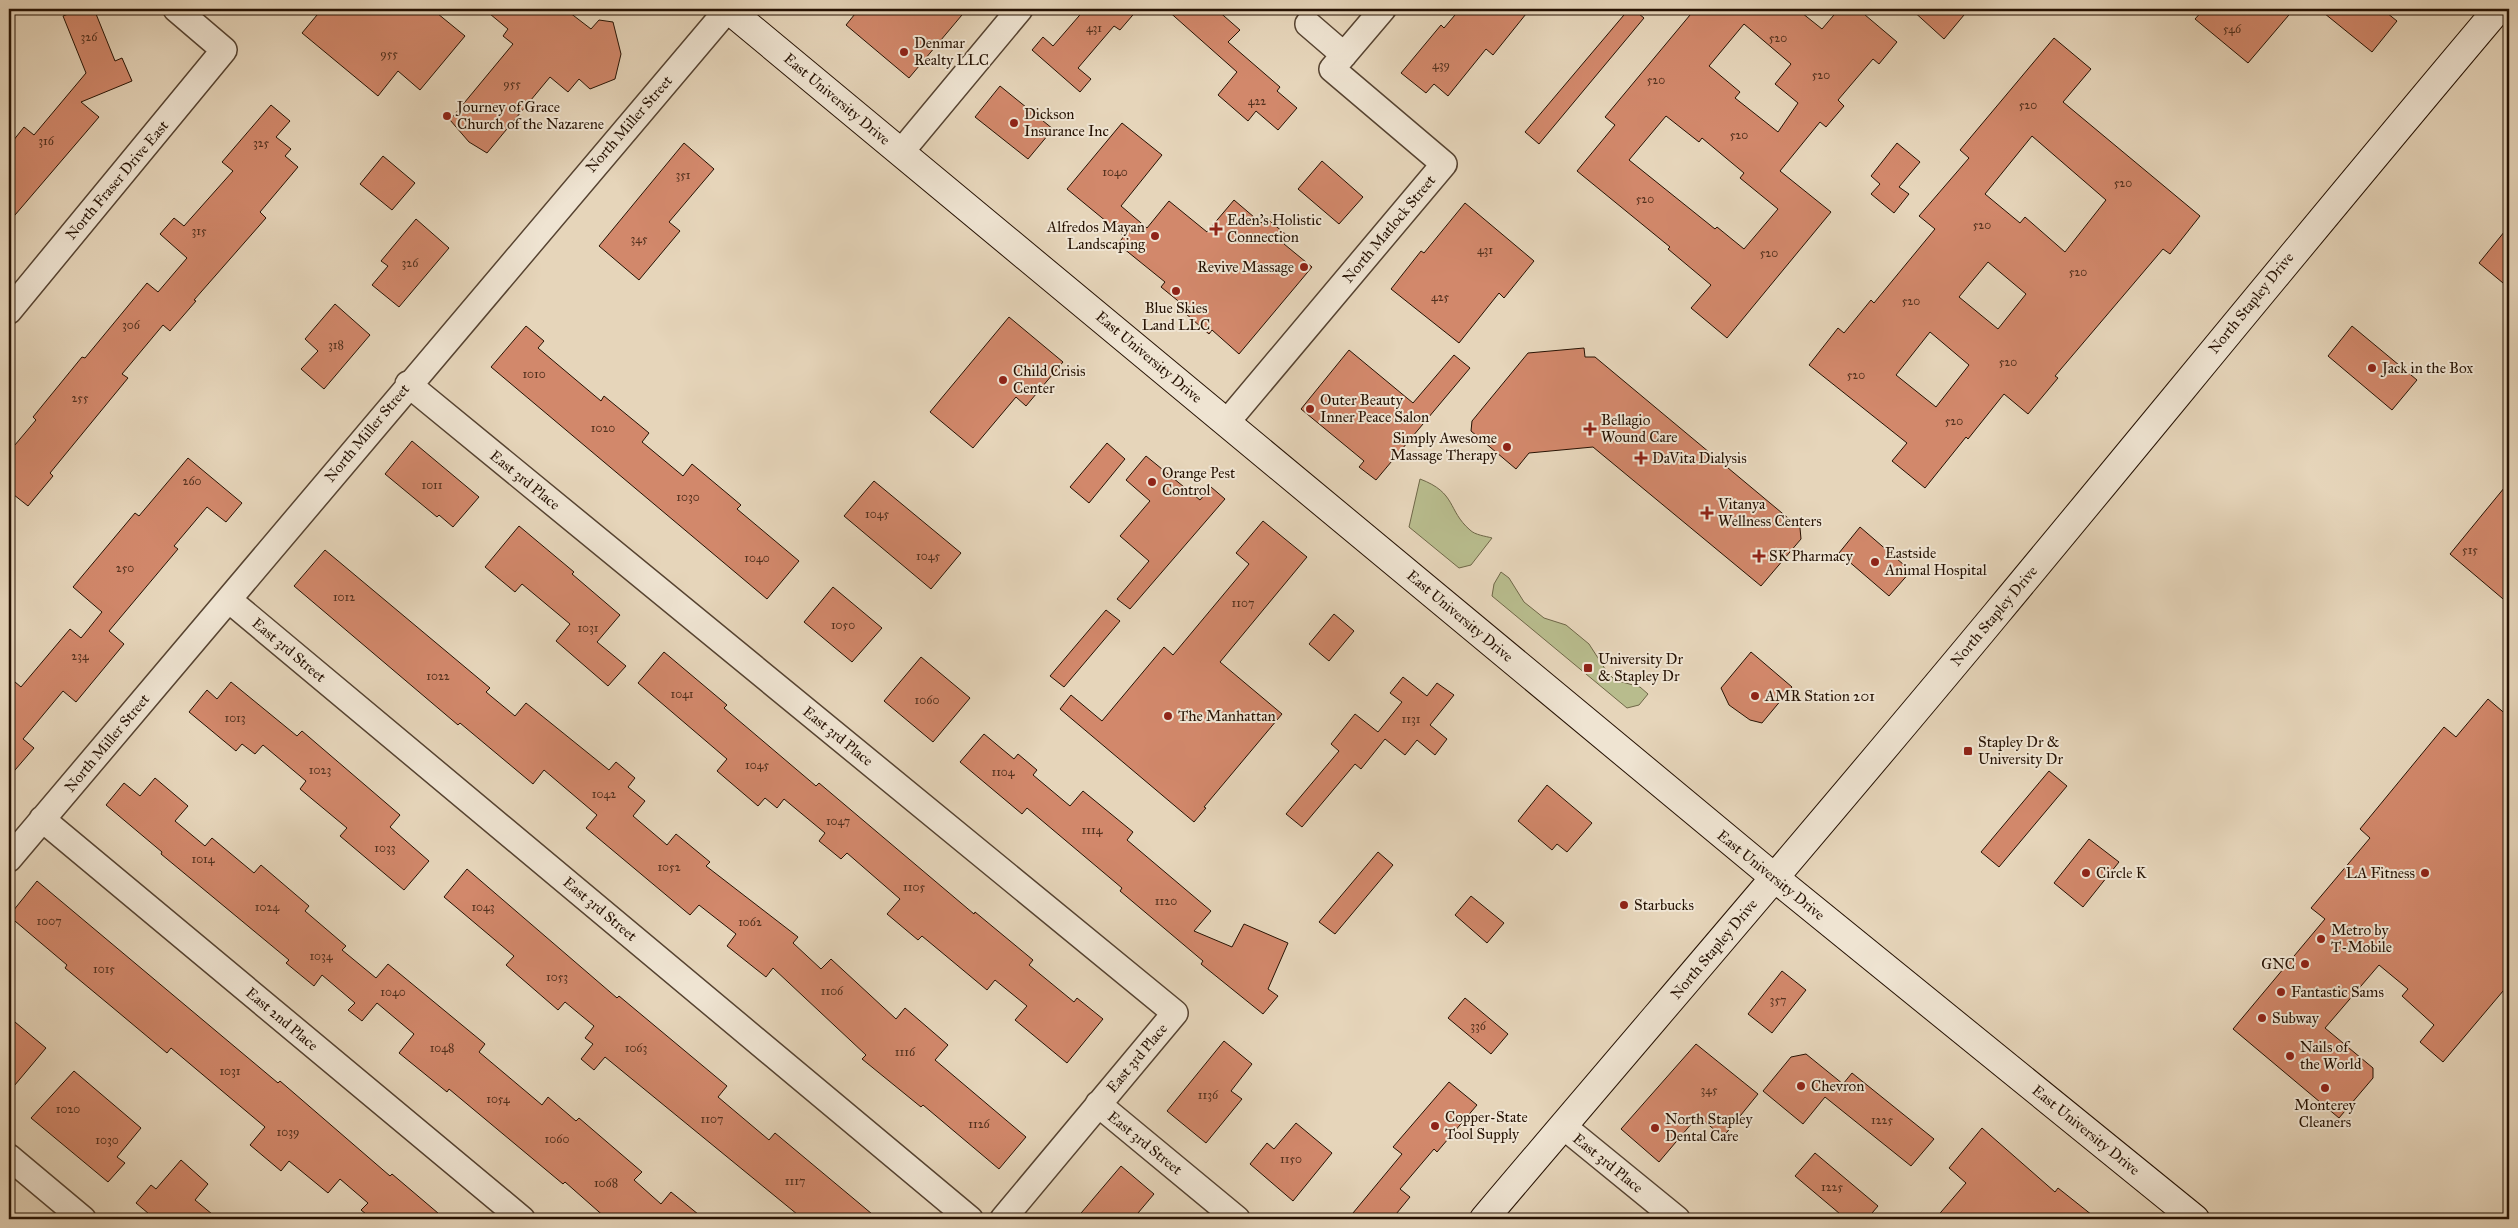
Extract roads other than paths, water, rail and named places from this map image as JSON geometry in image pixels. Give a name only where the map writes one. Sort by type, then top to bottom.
[{"type":"main road","name":"East University Drive","points":[[728,9],[1775,878],[2195,1219]]},
{"type":"main road","name":"North Stapley Drive","points":[[1484,1219],[1775,878],[1996,614],[2305,237],[2498,9]]},
{"type":"street","name":"North Fraser Drive East","points":[[9,311],[224,50],[176,9]]},
{"type":"street","name":"North Miller Street","points":[[9,859],[229,600],[408,384],[728,9]]},
{"type":"street","points":[[900,152],[1020,9]]},
{"type":"street","name":"North Matlock Street","points":[[1227,422],[1444,164],[1332,69],[1383,9]]},
{"type":"street","points":[[1308,24],[1344,55]]},
{"type":"street","name":"East 3rd Place","points":[[408,384],[1175,1012],[1098,1104]]},
{"type":"street","name":"East 3rd Street","points":[[229,600],[970,1219]]},
{"type":"street","name":"East 2nd Place","points":[[42,819],[522,1219]]},
{"type":"street","name":"East 3rd Street","points":[[1003,1219],[1098,1104],[1237,1219]]},
{"type":"street","name":"East 3rd Place","points":[[1563,1126],[1676,1219]]},
{"type":"street","points":[[9,1156],[84,1219]]},
{"type":"place","name":"Denmar Realty LLC","points":[[904,52]]},
{"type":"place","name":"Journey of Grace Church of the Nazarene","points":[[447,116]]},
{"type":"place","name":"Dickson Insurance Inc","points":[[1014,123]]},
{"type":"place","name":"Eden's Holistic Connection","points":[[1216,229]]},
{"type":"place","name":"Alfredos Mayan Landscaping","points":[[1155,236]]},
{"type":"place","name":"Revive Massage","points":[[1304,267]]},
{"type":"place","name":"Blue Skies Land LLC","points":[[1176,291]]},
{"type":"place","name":"Jack in the Box","points":[[2372,368]]},
{"type":"place","name":"Child Crisis Center","points":[[1003,380]]},
{"type":"place","name":"Outer Beauty Inner Peace Salon","points":[[1310,409]]},
{"type":"place","name":"Bellagio Wound Care","points":[[1590,429]]},
{"type":"place","name":"Simply Awesome Massage Therapy","points":[[1507,447]]},
{"type":"place","name":"DaVita Dialysis","points":[[1641,458]]},
{"type":"place","name":"Orange Pest Control","points":[[1152,482]]},
{"type":"place","name":"Vitanya Wellness Centers","points":[[1707,513]]},
{"type":"place","name":"SK Pharmacy","points":[[1759,556]]},
{"type":"place","name":"Eastside Animal Hospital","points":[[1875,562]]},
{"type":"place","name":"University Dr & Stapley Dr","points":[[1588,668]]},
{"type":"place","name":"AMR Station 201","points":[[1755,696]]},
{"type":"place","name":"The Manhattan","points":[[1168,716]]},
{"type":"place","name":"Stapley Dr & University Dr","points":[[1968,751]]},
{"type":"place","name":"Circle K","points":[[2086,873]]},
{"type":"place","name":"LA Fitness","points":[[2425,873]]},
{"type":"place","name":"Starbucks","points":[[1624,905]]},
{"type":"place","name":"Metro by T-Mobile","points":[[2321,939]]},
{"type":"place","name":"GNC","points":[[2305,964]]},
{"type":"place","name":"Fantastic Sams","points":[[2281,992]]},
{"type":"place","name":"Subway","points":[[2262,1018]]},
{"type":"place","name":"Nails of the World","points":[[2290,1056]]},
{"type":"place","name":"Chevron","points":[[1801,1086]]},
{"type":"place","name":"Monterey Cleaners","points":[[2325,1088]]},
{"type":"place","name":"Copper-State Tool Supply","points":[[1435,1126]]},
{"type":"place","name":"North Stapley Dental Care","points":[[1655,1128]]}]
